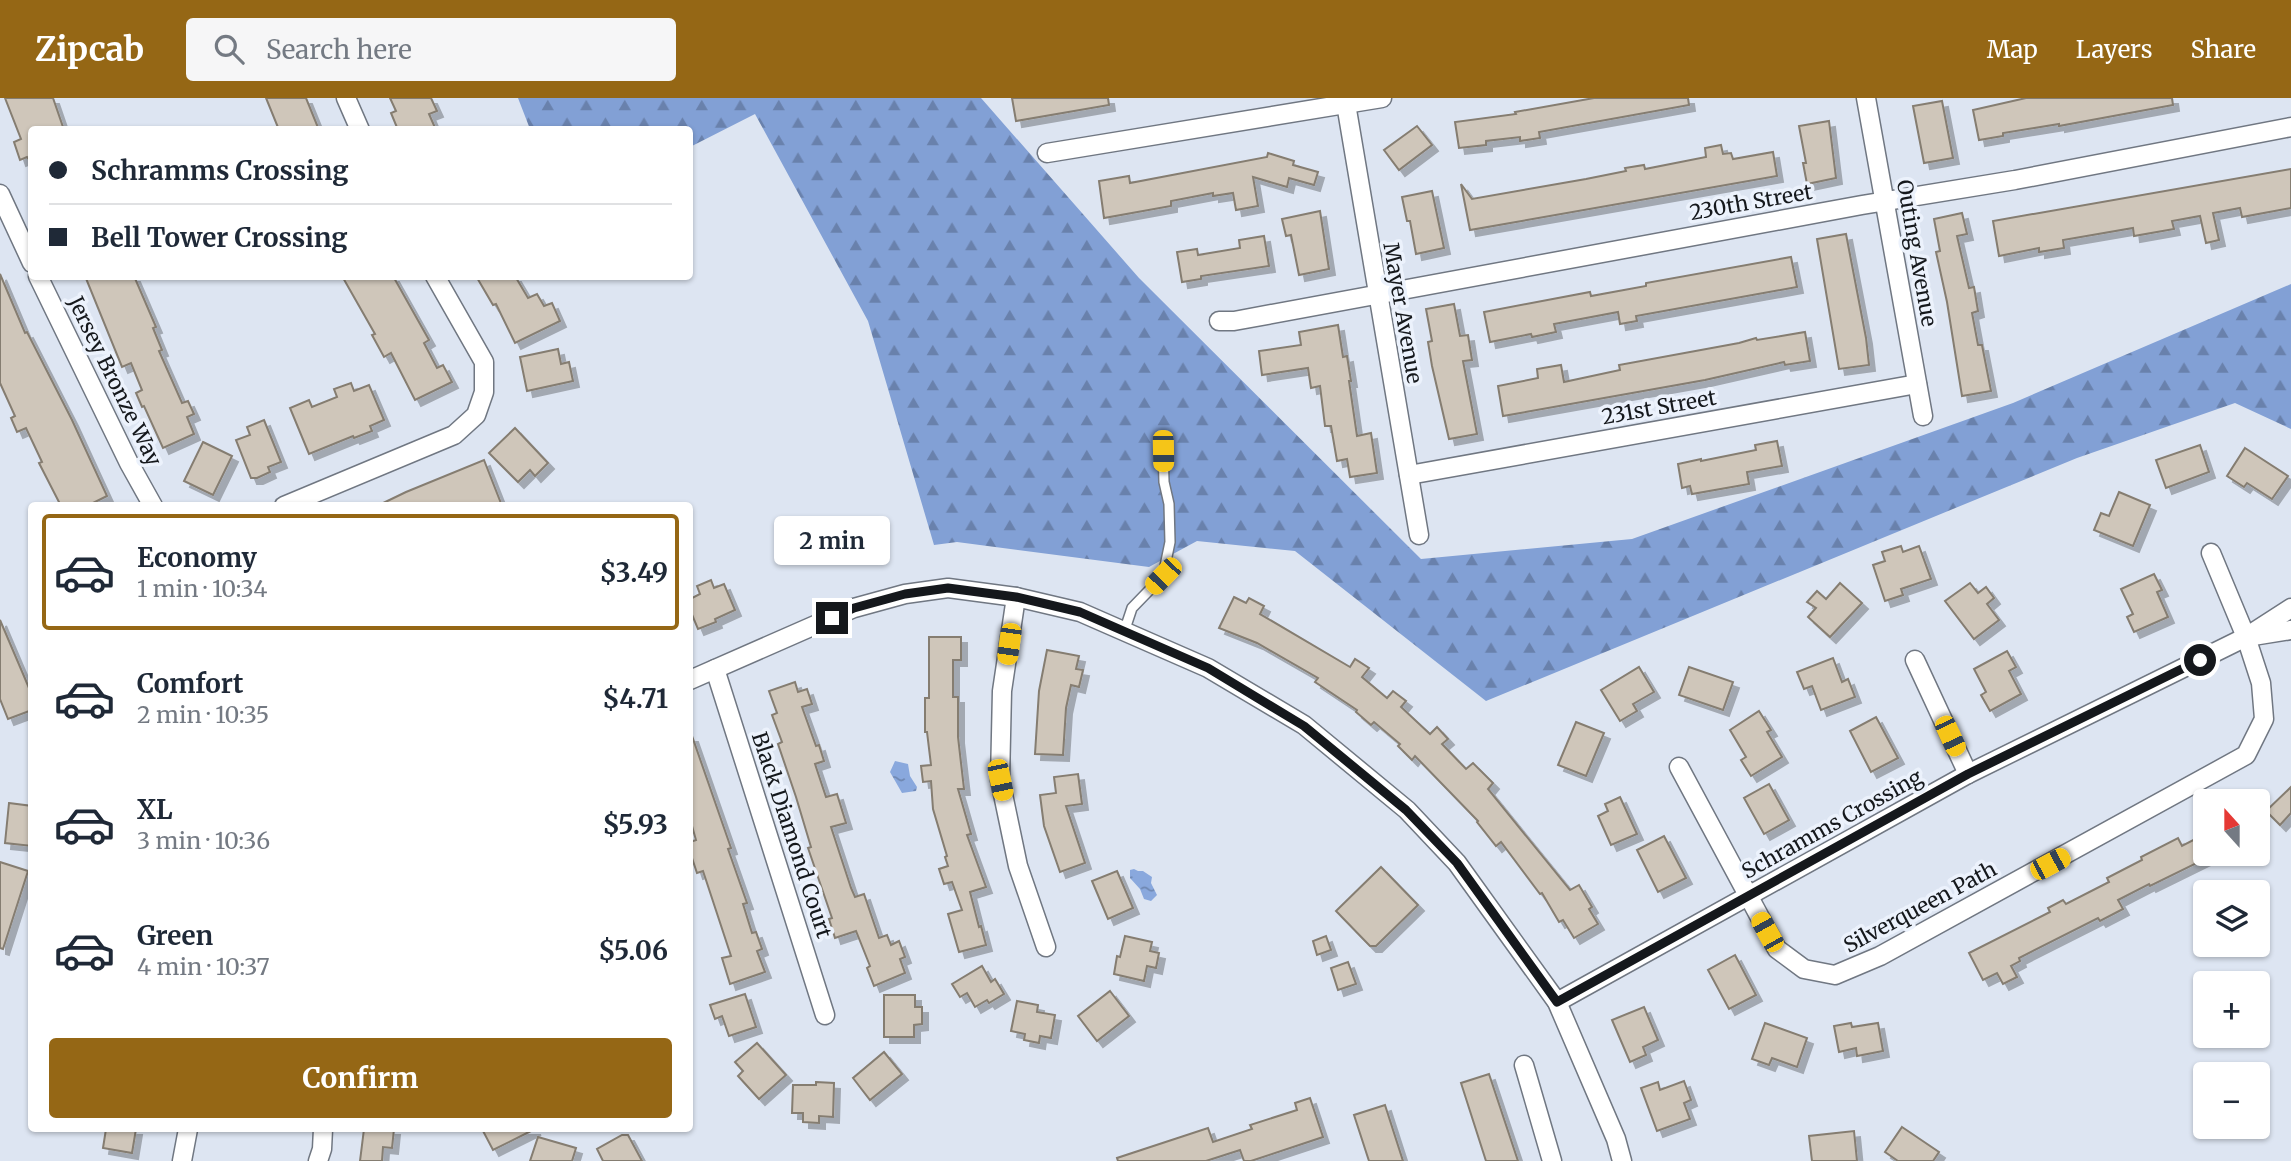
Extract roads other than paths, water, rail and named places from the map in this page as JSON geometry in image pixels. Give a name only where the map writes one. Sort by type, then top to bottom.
[{"type":"street","points":[[346,98],[358,126]]},
{"type":"street","points":[[1047,153],[1345,101],[1382,98]]},
{"type":"street","name":"Outing Avenue","points":[[1866,98],[1923,416]]},
{"type":"street","name":"Mayer Avenue","points":[[1345,101],[1419,535]]},
{"type":"street","name":"230th Street","points":[[1219,321],[2015,180],[2291,127]]},
{"type":"street","points":[[0,194],[28,254]]},
{"type":"street","name":"Jersey Bronze Way","points":[[40,280],[151,502]]},
{"type":"street","points":[[294,502],[454,435],[476,415],[484,392],[484,362],[437,280]]},
{"type":"street","name":"231st Street","points":[[1409,475],[1917,384]]},
{"type":"street","name":"Silverqueen Path","points":[[1679,767],[1777,949],[1804,969],[1835,975],[1880,956],[2246,755],[2264,719],[2261,684],[2246,637],[2211,553]]},
{"type":"street","points":[[693,679],[854,608],[905,594],[948,588],[1016,597],[1080,612],[1208,668],[1304,726],[1406,810],[1457,863],[1557,1002],[1616,1139],[1622,1161]]},
{"type":"street","points":[[1016,597],[1002,691],[1000,780],[1018,866],[1046,947]]},
{"type":"street","name":"Schramms Crossing","points":[[1557,1002],[1968,774],[2246,637],[2291,608]]},
{"type":"street","name":"Schramms Crossing","points":[[2246,637],[2291,630]]},
{"type":"street","points":[[1915,660],[1968,774]]},
{"type":"street","name":"Black Diamond Court","points":[[715,669],[825,1015]]},
{"type":"street","points":[[1524,1065],[1552,1161]]},
{"type":"street","points":[[182,1161],[187,1132]]},
{"type":"street","points":[[318,1161],[323,1132]]},
{"type":"lane","points":[[1124,632],[1132,608],[1163,576],[1170,542],[1163,451]]},
{"type":"water","points":[[895,761],[908,764],[916,791],[902,793],[890,772]]},
{"type":"water","points":[[1134,869],[1152,877],[1151,883],[1157,895],[1151,901],[1144,899],[1140,889],[1130,878],[1130,870]]}]
